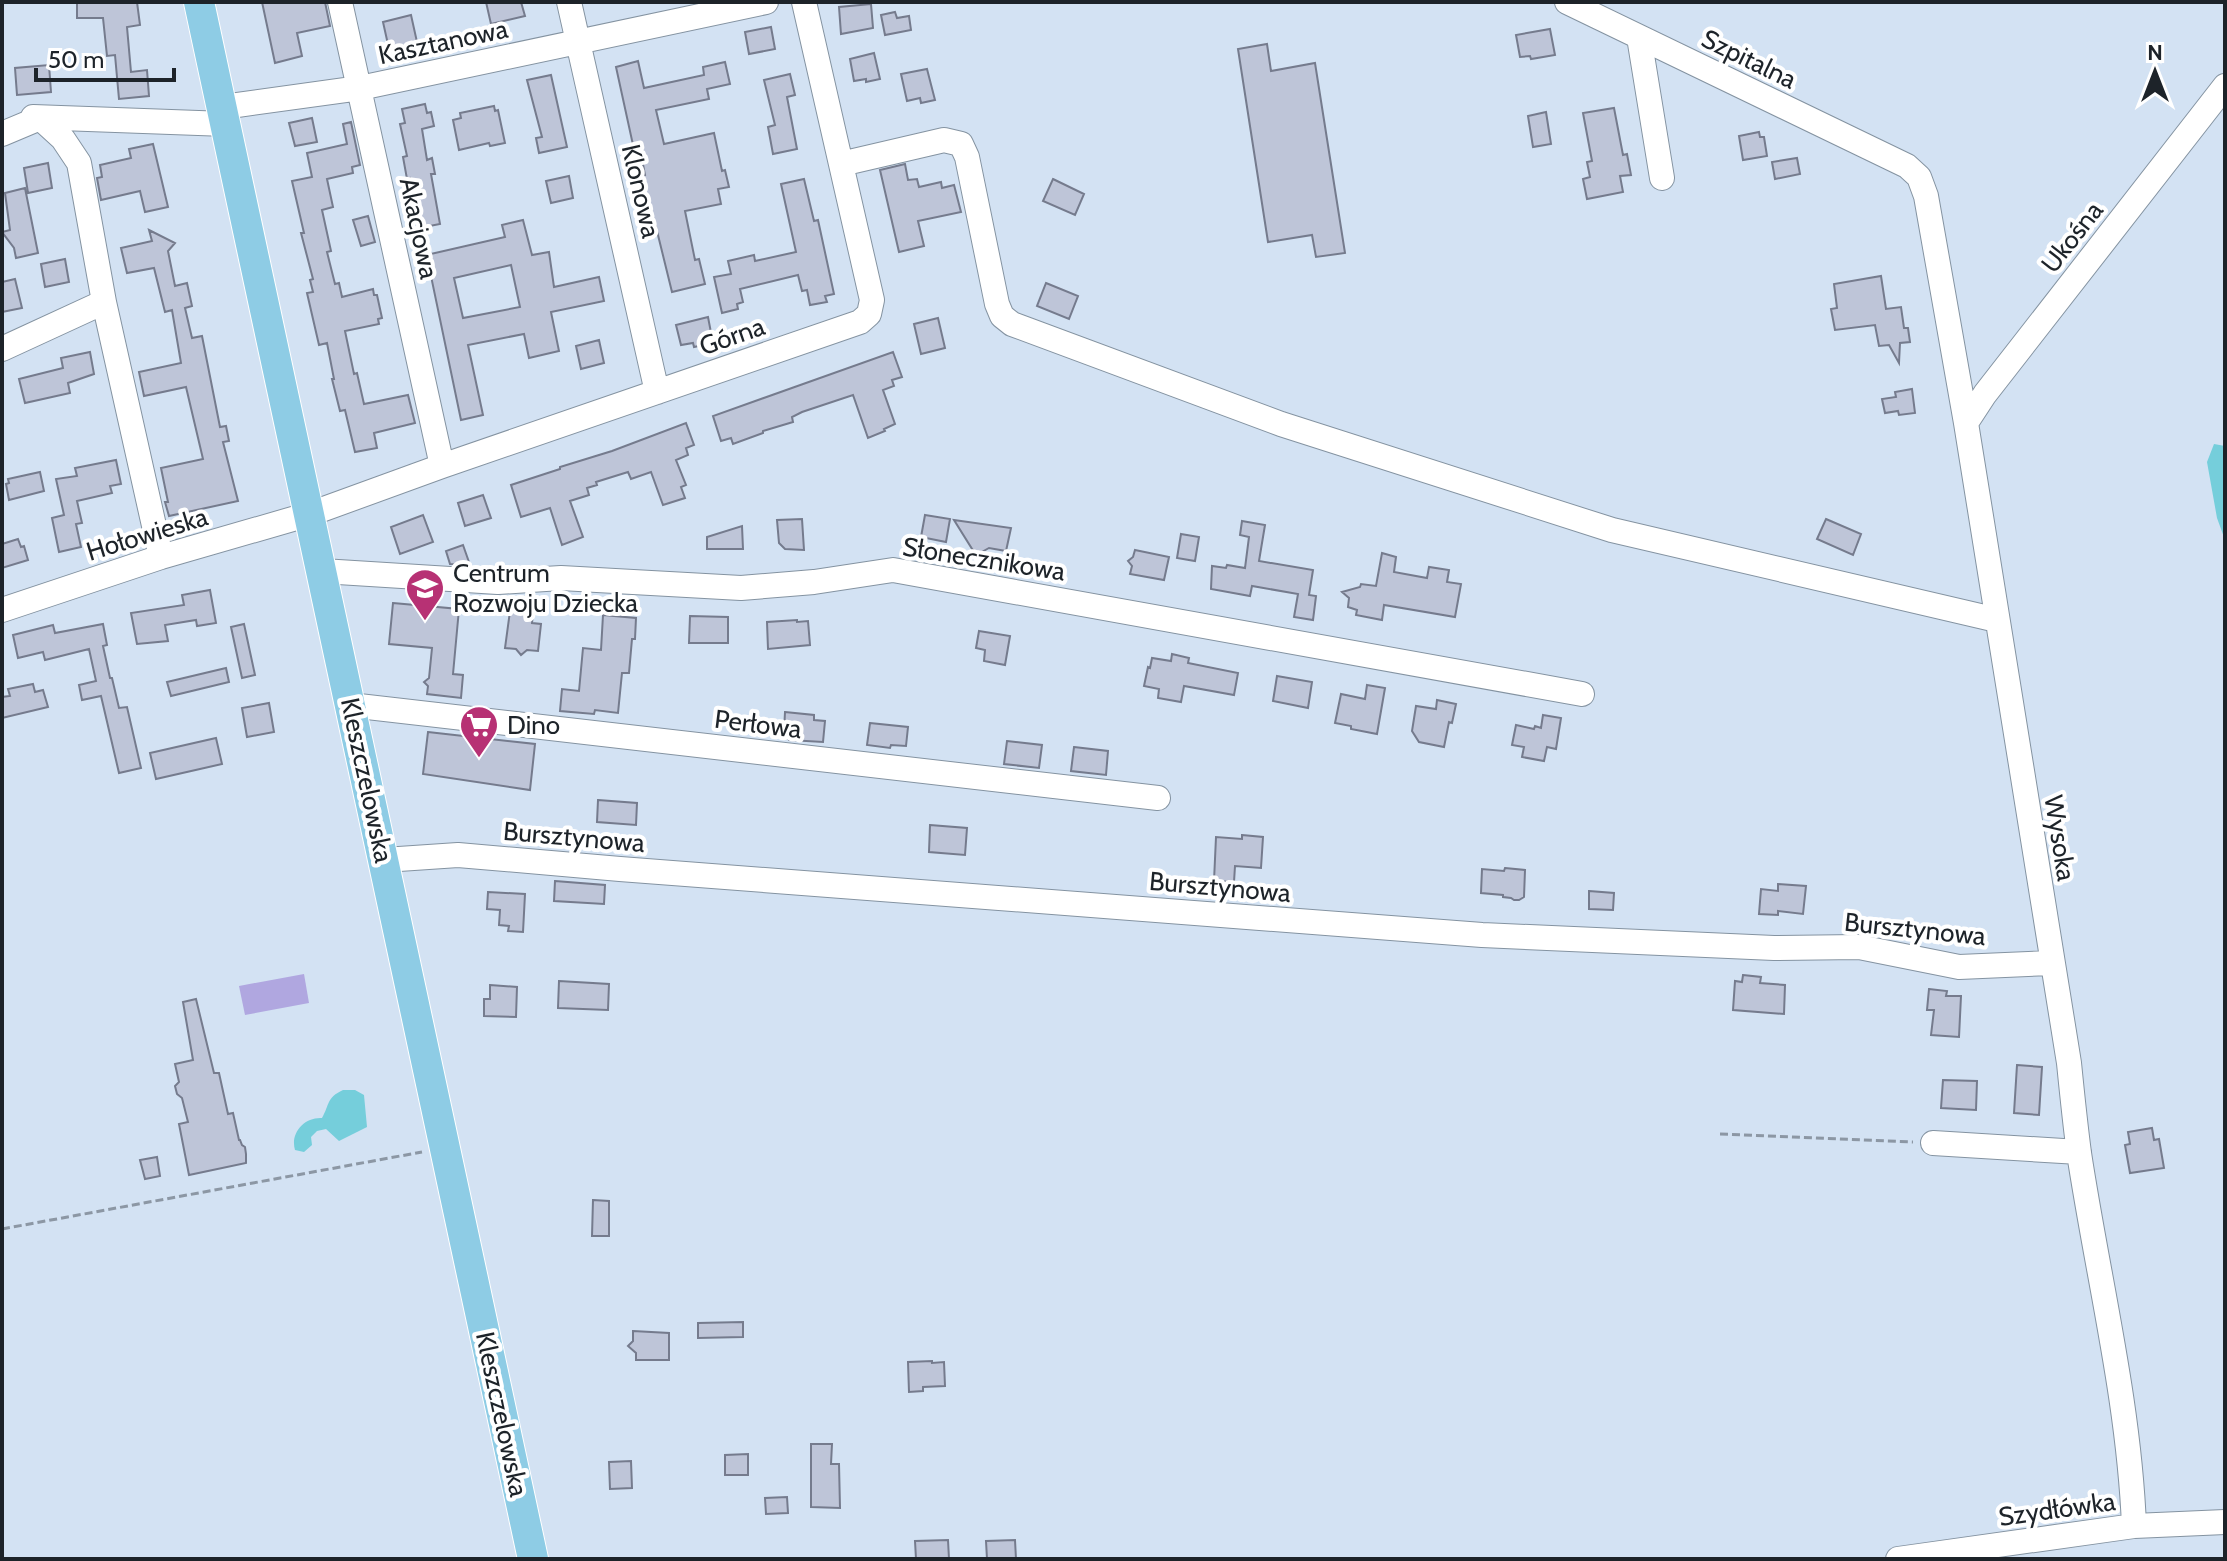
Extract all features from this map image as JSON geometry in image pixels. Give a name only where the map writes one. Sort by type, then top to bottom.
[{"type":"main road","name":"Kleszczelowska","points":[[199,2],[533,1559]]},
{"type":"street","name":"Akacjowa","points":[[340,2],[442,466]]},
{"type":"street","name":"Klonowa","points":[[569,2],[657,392]]},
{"type":"street","name":"Kasztanowa","points":[[2,116],[224,115],[766,2]]},
{"type":"street","name":"Górna","points":[[310,514],[860,322],[869,314],[872,300],[804,2]]},
{"type":"street","name":"Szpitalna","points":[[1567,2],[1907,166]]},
{"type":"street","points":[[1639,37],[1662,178]]},
{"type":"street","name":"Ukośna","points":[[1966,423],[1985,394],[2225,86]]},
{"type":"street","points":[[2,134],[40,118],[63,139],[79,163],[104,302],[161,557]]},
{"type":"street","points":[[841,164],[944,140],[961,144],[967,157],[997,304],[1002,316],[1012,324],[1281,424],[1612,530],[1997,620]]},
{"type":"street","name":"Wysoka","points":[[1907,166],[1919,177],[1926,196],[1966,423],[2069,1063],[2079,1152],[2120,1387],[2132,1469],[2134,1526]]},
{"type":"street","points":[[2,349],[104,302]]},
{"type":"street","name":"Hołowieska","points":[[2,610],[161,557],[310,514]]},
{"type":"street","name":"Słonecznikowa","points":[[322,571],[498,582],[561,578],[741,588],[814,582],[893,570],[1582,694]]},
{"type":"street","name":"Perłowa","points":[[350,705],[1158,798]]},
{"type":"street","name":"Bursztynowa","points":[[384,860],[458,855],[1482,935],[1774,948],[1859,947],[1959,967],[2051,963]]},
{"type":"street","points":[[1933,1143],[2079,1152]]},
{"type":"street","name":"Szydłówka","points":[[1898,1559],[2134,1526],[2225,1522]]},
{"type":"path","points":[[1720,1134],[1933,1143]]},
{"type":"path","points":[[2,1229],[445,1148]]},
{"type":"shaded area","points":[[304,974],[309,1003],[245,1015],[239,986]]},
{"type":"water","points":[[2214,444],[2225,446],[2225,540],[2217,518],[2207,462]]},
{"type":"water","points":[[343,1090],[355,1090],[364,1095],[367,1127],[339,1141],[326,1129],[317,1131],[311,1137],[312,1145],[304,1152],[295,1150],[295,1138],[300,1127],[309,1120],[322,1118],[331,1099]]},
{"type":"building","points":[[77,2],[137,2],[140,25],[127,27],[131,72],[147,70],[149,96],[119,99],[115,55],[107,56],[103,18],[77,18]]},
{"type":"building","points":[[262,2],[325,2],[330,26],[297,33],[302,56],[275,63]]},
{"type":"building","points":[[486,2],[521,2],[525,16],[491,24]]},
{"type":"building","points":[[871,4],[873,28],[841,34],[839,7]]},
{"type":"building","points":[[895,12],[897,18],[909,16],[911,30],[885,35],[881,15]]},
{"type":"building","points":[[411,15],[417,42],[389,49],[383,22]]},
{"type":"building","points":[[771,27],[775,49],[749,54],[745,32]]},
{"type":"building","points":[[1550,29],[1555,55],[1531,59],[1530,56],[1520,57],[1516,35]]},
{"type":"building","points":[[1267,44],[1271,71],[1315,63],[1345,253],[1316,257],[1312,235],[1268,242],[1238,49]]},
{"type":"building","points":[[874,53],[880,79],[854,81],[850,59]]},
{"type":"building","points":[[638,61],[644,88],[704,75],[703,67],[725,62],[730,84],[707,89],[709,99],[656,110],[664,144],[714,133],[722,171],[725,170],[729,187],[718,189],[721,204],[685,211],[695,260],[699,259],[705,284],[672,292],[656,227],[650,228],[638,177],[645,175],[639,143],[633,145],[616,67]]},
{"type":"building","points":[[49,65],[51,92],[17,95],[15,68]]},
{"type":"building","points":[[927,69],[935,100],[921,103],[920,98],[907,101],[901,74]]},
{"type":"building","points":[[790,74],[795,95],[787,97],[797,149],[773,154],[768,127],[775,125],[764,80]]},
{"type":"building","points":[[551,75],[567,147],[539,153],[536,138],[542,137],[527,80]]},
{"type":"building","points":[[425,104],[427,113],[431,112],[434,126],[422,129],[427,160],[432,158],[435,174],[431,174],[440,224],[419,228],[410,178],[407,179],[403,157],[407,156],[400,124],[405,123],[402,109]]},
{"type":"building","points":[[494,106],[495,111],[498,110],[505,143],[490,146],[489,143],[459,150],[453,120],[461,118],[460,113]]},
{"type":"building","points":[[1614,108],[1623,155],[1627,154],[1631,175],[1620,176],[1623,192],[1587,199],[1583,179],[1590,177],[1587,162],[1592,161],[1583,113]]},
{"type":"building","points":[[1546,112],[1551,144],[1533,147],[1528,116]]},
{"type":"building","points":[[312,118],[317,142],[295,146],[289,123]]},
{"type":"building","points":[[351,122],[360,165],[352,167],[353,173],[327,179],[333,207],[322,210],[331,251],[327,252],[335,284],[339,283],[342,297],[373,289],[374,295],[377,295],[382,318],[378,319],[379,324],[345,331],[364,404],[408,395],[415,423],[374,433],[377,448],[355,452],[345,410],[340,411],[327,343],[319,345],[307,293],[313,292],[310,280],[313,279],[292,181],[312,177],[307,153],[347,144],[343,124]]},
{"type":"building","points":[[1759,132],[1760,137],[1764,137],[1767,156],[1743,160],[1739,136]]},
{"type":"building","points":[[153,144],[168,207],[145,212],[140,191],[101,200],[97,178],[102,177],[100,165],[131,158],[129,149]]},
{"type":"building","points":[[1797,158],[1800,174],[1775,179],[1772,162]]},
{"type":"building","points":[[48,163],[52,188],[28,193],[24,168]]},
{"type":"building","points":[[905,164],[908,180],[917,179],[919,187],[941,182],[942,188],[954,185],[961,212],[918,221],[924,246],[899,252],[880,170]]},
{"type":"building","points":[[569,176],[573,198],[551,203],[546,181]]},
{"type":"building","points":[[804,179],[814,221],[818,220],[834,294],[825,296],[827,302],[810,305],[807,290],[802,291],[798,275],[740,289],[743,302],[737,304],[738,309],[722,313],[714,277],[731,274],[728,261],[754,255],[755,261],[796,252],[781,184]]},
{"type":"building","points":[[1053,179],[1084,194],[1075,215],[1043,201]]},
{"type":"building","points":[[25,188],[38,253],[16,258],[14,248],[2,232],[10,230],[5,193]]},
{"type":"building","points":[[368,216],[375,242],[361,246],[353,220]]},
{"type":"building","points":[[523,220],[532,255],[549,252],[554,287],[599,277],[604,301],[551,312],[559,351],[529,358],[524,334],[468,345],[483,415],[461,420],[431,276],[420,269],[424,263],[422,256],[505,237],[502,225]],"holes":[[[511,265],[520,307],[463,318],[454,278]]]},
{"type":"building","points":[[149,230],[175,243],[168,251],[175,286],[187,283],[192,306],[185,308],[192,338],[202,336],[220,427],[226,426],[229,441],[223,442],[238,501],[169,516],[161,468],[203,459],[186,387],[144,396],[139,372],[181,363],[172,310],[165,312],[154,268],[127,273],[121,248],[152,241]]},
{"type":"building","points":[[65,259],[69,282],[45,287],[41,264]]},
{"type":"building","points":[[1881,276],[1886,309],[1901,307],[1904,328],[1908,328],[1910,342],[1900,343],[1899,363],[1889,345],[1879,346],[1875,325],[1835,330],[1831,309],[1837,308],[1834,284]]},
{"type":"building","points":[[15,279],[22,308],[2,312],[2,282]]},
{"type":"building","points":[[1046,283],[1078,296],[1069,319],[1037,306]]},
{"type":"building","points":[[708,317],[713,343],[694,347],[693,343],[681,345],[676,325]]},
{"type":"building","points":[[938,318],[945,348],[921,354],[914,324]]},
{"type":"building","points":[[599,340],[604,363],[581,369],[576,346]]},
{"type":"building","points":[[90,352],[94,374],[68,383],[70,393],[25,403],[19,379],[63,368],[61,358]]},
{"type":"building","points":[[893,352],[902,377],[892,380],[894,386],[883,390],[895,424],[885,431],[868,438],[853,395],[802,412],[792,417],[793,422],[733,444],[731,438],[721,441],[713,416]]},
{"type":"building","points":[[1912,389],[1915,413],[1885,413],[1882,399],[1896,397],[1895,392]]},
{"type":"building","points":[[686,423],[694,445],[686,448],[688,455],[676,460],[686,485],[681,487],[685,498],[663,505],[651,472],[631,479],[628,472],[596,482],[597,485],[587,488],[589,495],[570,501],[583,537],[562,545],[550,508],[521,517],[511,485]]},
{"type":"building","points":[[116,460],[121,484],[110,486],[112,493],[77,501],[82,523],[76,524],[81,547],[59,552],[52,518],[64,515],[56,479],[77,476],[75,468]]},
{"type":"building","points":[[40,472],[44,491],[9,500],[8,479]]},
{"type":"building","points":[[483,495],[491,518],[465,526],[458,503]]},
{"type":"building","points":[[423,515],[433,542],[400,554],[391,527]]},
{"type":"building","points":[[925,515],[950,519],[946,542],[921,537]]},
{"type":"building","points":[[802,519],[804,550],[785,549],[779,543],[777,520]]},
{"type":"building","points":[[1826,519],[1861,534],[1853,555],[1817,539]]},
{"type":"building","points":[[954,520],[1011,528],[1006,551],[989,548],[980,553],[974,552]]},
{"type":"building","points":[[1242,521],[1265,525],[1259,561],[1313,570],[1309,595],[1316,596],[1313,620],[1294,617],[1298,594],[1252,586],[1250,596],[1211,589],[1212,566],[1245,568],[1249,537],[1240,535]]},
{"type":"building","points":[[742,526],[743,549],[707,549],[707,537]]},
{"type":"building","points":[[1181,534],[1199,537],[1195,561],[1177,558]]},
{"type":"building","points":[[18,539],[21,547],[24,546],[28,560],[2,568],[2,544]]},
{"type":"building","points":[[463,545],[470,565],[450,564],[446,551]]},
{"type":"building","points":[[1135,550],[1169,557],[1164,580],[1130,574],[1132,566],[1128,561]]},
{"type":"building","points":[[1382,553],[1396,557],[1394,572],[1427,578],[1429,567],[1449,570],[1447,582],[1461,584],[1455,617],[1384,605],[1382,620],[1356,615],[1357,610],[1348,607],[1349,598],[1342,592],[1361,584],[1376,586]]},
{"type":"building","points":[[210,590],[216,623],[197,626],[196,620],[165,625],[168,641],[137,644],[131,613],[184,605],[182,595]]},
{"type":"building","points":[[393,603],[459,609],[453,674],[463,675],[461,698],[427,694],[428,686],[424,682],[429,678],[432,648],[389,644]]},
{"type":"building","points":[[510,611],[533,614],[532,623],[541,624],[538,651],[527,650],[521,655],[516,649],[505,648]]},
{"type":"building","points":[[603,615],[636,618],[629,673],[622,673],[618,713],[560,711],[562,689],[579,691],[583,648],[601,650]]},
{"type":"building","points":[[690,616],[728,617],[728,643],[689,643]]},
{"type":"building","points":[[808,621],[810,645],[768,649],[767,622]]},
{"type":"building","points":[[103,624],[107,645],[103,646],[110,678],[119,708],[127,707],[141,768],[119,773],[101,696],[82,700],[79,685],[96,681],[89,649],[45,660],[43,652],[18,658],[13,635],[53,625],[55,633]]},
{"type":"building","points":[[244,624],[255,675],[242,678],[231,627]]},
{"type":"building","points":[[979,631],[1010,636],[1005,665],[984,661],[985,650],[976,648]]},
{"type":"building","points":[[1172,654],[1189,658],[1188,663],[1238,673],[1234,695],[1184,686],[1181,702],[1158,698],[1159,689],[1144,686],[1148,667],[1152,658],[1171,661]]},
{"type":"building","points":[[226,668],[229,682],[171,696],[167,682]]},
{"type":"building","points":[[1277,676],[1312,682],[1308,708],[1273,701]]},
{"type":"building","points":[[33,684],[35,692],[43,690],[48,707],[2,718],[2,697],[10,696],[8,689]]},
{"type":"building","points":[[1367,685],[1385,688],[1377,734],[1335,723],[1341,694],[1365,699]]},
{"type":"building","points":[[1437,700],[1456,704],[1444,747],[1419,742],[1412,731],[1416,706],[1436,709]]},
{"type":"building","points":[[269,703],[274,732],[247,737],[242,708]]},
{"type":"building","points":[[785,712],[814,715],[814,720],[825,721],[823,742],[789,740],[784,732]]},
{"type":"building","points":[[1543,715],[1561,718],[1556,749],[1547,747],[1544,761],[1522,757],[1524,747],[1512,745],[1516,725],[1541,728]]},
{"type":"building","points":[[870,723],[908,727],[906,746],[891,745],[890,748],[867,745]]},
{"type":"building","name":"Dino","points":[[428,732],[535,744],[530,790],[423,774]]},
{"type":"building","points":[[216,738],[222,764],[156,779],[150,753]]},
{"type":"building","points":[[1007,741],[1042,745],[1039,768],[1004,764]]},
{"type":"building","points":[[1074,747],[1108,751],[1106,775],[1071,771]]},
{"type":"building","points":[[598,800],[637,803],[636,825],[597,822]]},
{"type":"building","points":[[930,825],[967,828],[965,855],[929,852]]},
{"type":"building","points":[[1242,835],[1263,837],[1261,868],[1235,866],[1234,882],[1214,881],[1216,837],[1242,839]]},
{"type":"building","points":[[1505,868],[1525,870],[1524,897],[1519,900],[1481,893],[1482,869],[1504,871]]},
{"type":"building","points":[[555,881],[605,885],[604,904],[554,901]]},
{"type":"building","points":[[1778,884],[1806,886],[1803,914],[1778,911],[1778,915],[1759,914],[1761,889],[1778,891]]},
{"type":"building","points":[[1589,891],[1614,893],[1613,910],[1589,909]]},
{"type":"building","points":[[488,892],[525,894],[523,932],[508,931],[509,926],[499,925],[500,910],[487,909]]},
{"type":"building","points":[[1743,975],[1761,977],[1760,983],[1785,985],[1784,1014],[1733,1010],[1735,981],[1742,982]]},
{"type":"building","points":[[559,981],[609,984],[608,1010],[558,1008]]},
{"type":"building","points":[[490,985],[517,987],[516,1017],[484,1016],[484,999],[490,999]]},
{"type":"building","points":[[1929,989],[1947,991],[1946,996],[1961,996],[1959,1037],[1931,1035],[1934,1010],[1927,1010]]},
{"type":"building","points":[[196,999],[214,1073],[219,1073],[228,1114],[233,1113],[239,1140],[245,1147],[246,1163],[189,1175],[179,1124],[188,1122],[182,1098],[175,1086],[179,1082],[175,1064],[193,1060],[183,1002]]},
{"type":"building","points":[[2017,1065],[2042,1067],[2039,1115],[2014,1113]]},
{"type":"building","points":[[1943,1080],[1977,1081],[1976,1110],[1941,1108]]},
{"type":"building","points":[[2152,1128],[2154,1140],[2159,1139],[2164,1168],[2130,1173],[2125,1145],[2130,1144],[2128,1132]]},
{"type":"building","points":[[157,1157],[160,1176],[145,1179],[140,1160]]},
{"type":"building","points":[[593,1200],[609,1201],[609,1236],[592,1236]]},
{"type":"building","points":[[743,1322],[743,1337],[698,1338],[698,1323]]},
{"type":"building","points":[[633,1331],[669,1333],[669,1360],[636,1360],[636,1353],[628,1346],[633,1341]]},
{"type":"building","points":[[908,1362],[944,1362],[945,1386],[923,1387],[923,1391],[909,1392]]},
{"type":"building","points":[[811,1444],[832,1444],[831,1464],[839,1464],[840,1508],[811,1507]]},
{"type":"building","points":[[748,1454],[748,1475],[725,1475],[725,1455]]},
{"type":"building","points":[[631,1461],[632,1488],[610,1489],[609,1462]]},
{"type":"building","points":[[787,1497],[788,1513],[766,1514],[765,1498]]},
{"type":"building","points":[[948,1540],[949,1559],[916,1559],[915,1541]]},
{"type":"building","points":[[1015,1540],[1016,1559],[987,1559],[986,1541]]},
{"type":"place","name":"Centrum Rozwoju Dziecka","points":[[425,622]]},
{"type":"place","name":"Dino","points":[[479,759]]}]
